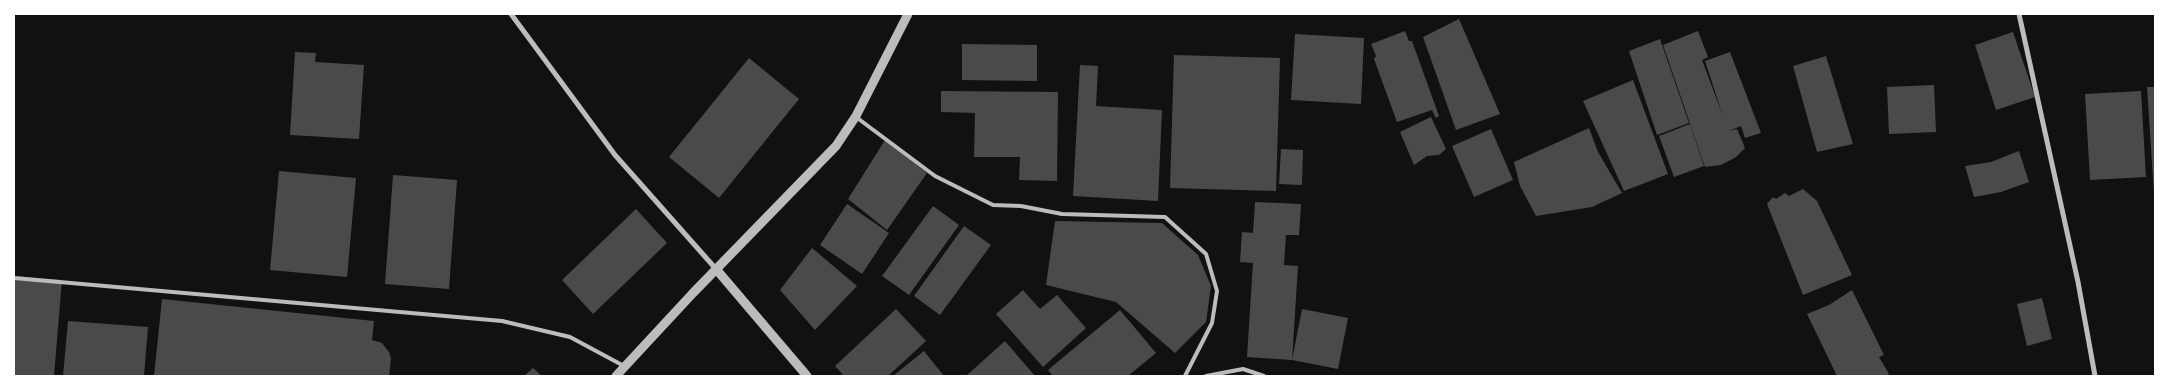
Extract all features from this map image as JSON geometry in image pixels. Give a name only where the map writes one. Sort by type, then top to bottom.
[{"type":"street","points":[[511,14],[615,155],[807,376]]},
{"type":"street","points":[[616,376],[716,269],[836,146],[856,116],[908,14]]},
{"type":"street","points":[[2019,14],[2078,282],[2095,376]]},
{"type":"lane","points":[[856,116],[935,176],[993,205],[1021,206],[1062,214],[1165,217],[1206,254],[1217,291],[1212,323],[1185,376]]},
{"type":"lane","points":[[14,278],[502,321],[570,337],[624,366]]},
{"type":"lane","points":[[1206,376],[1243,369],[1264,376]]},
{"type":"building","points":[[1459,19],[1500,114],[1456,130],[1423,37]]},
{"type":"building","points":[[1405,31],[1409,41],[1412,41],[1439,116],[1436,118],[1432,110],[1397,122],[1374,59],[1376,56],[1371,44]]},
{"type":"building","points":[[1698,31],[1708,57],[1702,60],[1723,116],[1705,61],[1730,52],[1761,133],[1745,138],[1741,126],[1729,131],[1737,129],[1745,148],[1736,157],[1721,165],[1705,167],[1663,45]]},
{"type":"building","points":[[2013,32],[2035,97],[1996,110],[1975,45]]},
{"type":"building","points":[[1295,34],[1364,38],[1361,104],[1291,100]]},
{"type":"building","points":[[1660,39],[1689,123],[1657,135],[1629,51]]},
{"type":"building","points":[[962,44],[1037,45],[1037,81],[962,80]]},
{"type":"building","points":[[295,52],[316,53],[315,62],[364,65],[359,139],[290,135]]},
{"type":"building","points":[[1174,55],[1280,58],[1276,191],[1170,188]]},
{"type":"building","points":[[1826,56],[1853,144],[1817,152],[1793,66]]},
{"type":"building","points":[[749,58],[799,99],[719,198],[669,157]]},
{"type":"building","points":[[1080,65],[1098,66],[1096,106],[1162,110],[1158,201],[1073,196]]},
{"type":"building","points":[[1633,80],[1668,174],[1624,191],[1583,101]]},
{"type":"building","points":[[1934,85],[1936,132],[1889,134],[1887,87]]},
{"type":"building","points":[[2147,87],[2155,87],[2155,194],[2154,194]]},
{"type":"building","points":[[941,91],[1058,92],[1057,181],[1019,180],[1020,157],[974,157],[975,113],[941,112]]},
{"type":"building","points":[[2141,91],[2146,177],[2090,180],[2085,94]]},
{"type":"building","points":[[1431,117],[1446,149],[1439,155],[1427,156],[1414,165],[1400,132]]},
{"type":"building","points":[[1690,124],[1704,166],[1674,177],[1659,136]]},
{"type":"building","points":[[1589,128],[1598,152],[1622,193],[1592,207],[1536,216],[1520,186],[1514,162]]},
{"type":"building","points":[[1491,129],[1513,180],[1474,197],[1452,146]]},
{"type":"building","points":[[885,140],[927,173],[887,230],[848,199]]},
{"type":"building","points":[[1281,149],[1303,150],[1302,185],[1279,184]]},
{"type":"building","points":[[2019,151],[2029,182],[2001,192],[1974,197],[1965,166],[1991,162]]},
{"type":"building","points":[[279,171],[356,178],[347,277],[270,270]]},
{"type":"building","points":[[393,175],[457,180],[449,289],[385,284]]},
{"type":"building","points":[[1803,189],[1817,201],[1852,275],[1803,295],[1767,204],[1773,197],[1776,199],[1785,193],[1789,196]]},
{"type":"building","points":[[1255,202],[1301,204],[1299,235],[1286,235],[1284,265],[1298,266],[1292,360],[1247,357],[1253,263],[1240,262],[1242,232],[1253,233]]},
{"type":"building","points":[[847,204],[889,233],[862,274],[820,245]]},
{"type":"building","points":[[933,206],[959,225],[909,295],[882,276]]},
{"type":"building","points":[[636,209],[667,243],[593,314],[562,280]]},
{"type":"building","points":[[1055,221],[1162,223],[1198,255],[1211,286],[1206,322],[1175,353],[1116,302],[1046,285]]},
{"type":"building","points":[[964,226],[991,245],[940,315],[914,296]]},
{"type":"building","points":[[812,248],[857,286],[815,330],[780,290]]},
{"type":"building","points":[[14,276],[62,280],[54,376],[14,376]]},
{"type":"building","points":[[1023,290],[1040,309],[1057,295],[1086,328],[1043,367],[996,314]]},
{"type":"building","points":[[1852,290],[1884,355],[1879,357],[1889,374],[1886,376],[1837,376],[1807,314],[1829,305]]},
{"type":"building","points":[[2042,298],[2052,339],[2027,346],[2017,304]]},
{"type":"building","points":[[162,299],[374,321],[372,340],[382,343],[389,352],[391,358],[389,376],[154,376]]},
{"type":"building","points":[[896,309],[926,341],[888,376],[844,376],[835,366]]},
{"type":"building","points":[[1302,309],[1348,318],[1338,369],[1292,360]]},
{"type":"building","points":[[1120,310],[1156,353],[1128,376],[1053,376],[1048,370]]},
{"type":"building","points":[[68,321],[148,327],[144,376],[63,376]]},
{"type":"building","points":[[1005,341],[1035,376],[966,376]]},
{"type":"building","points":[[924,351],[944,376],[893,376]]},
{"type":"building","points":[[533,368],[542,376],[524,376]]}]
